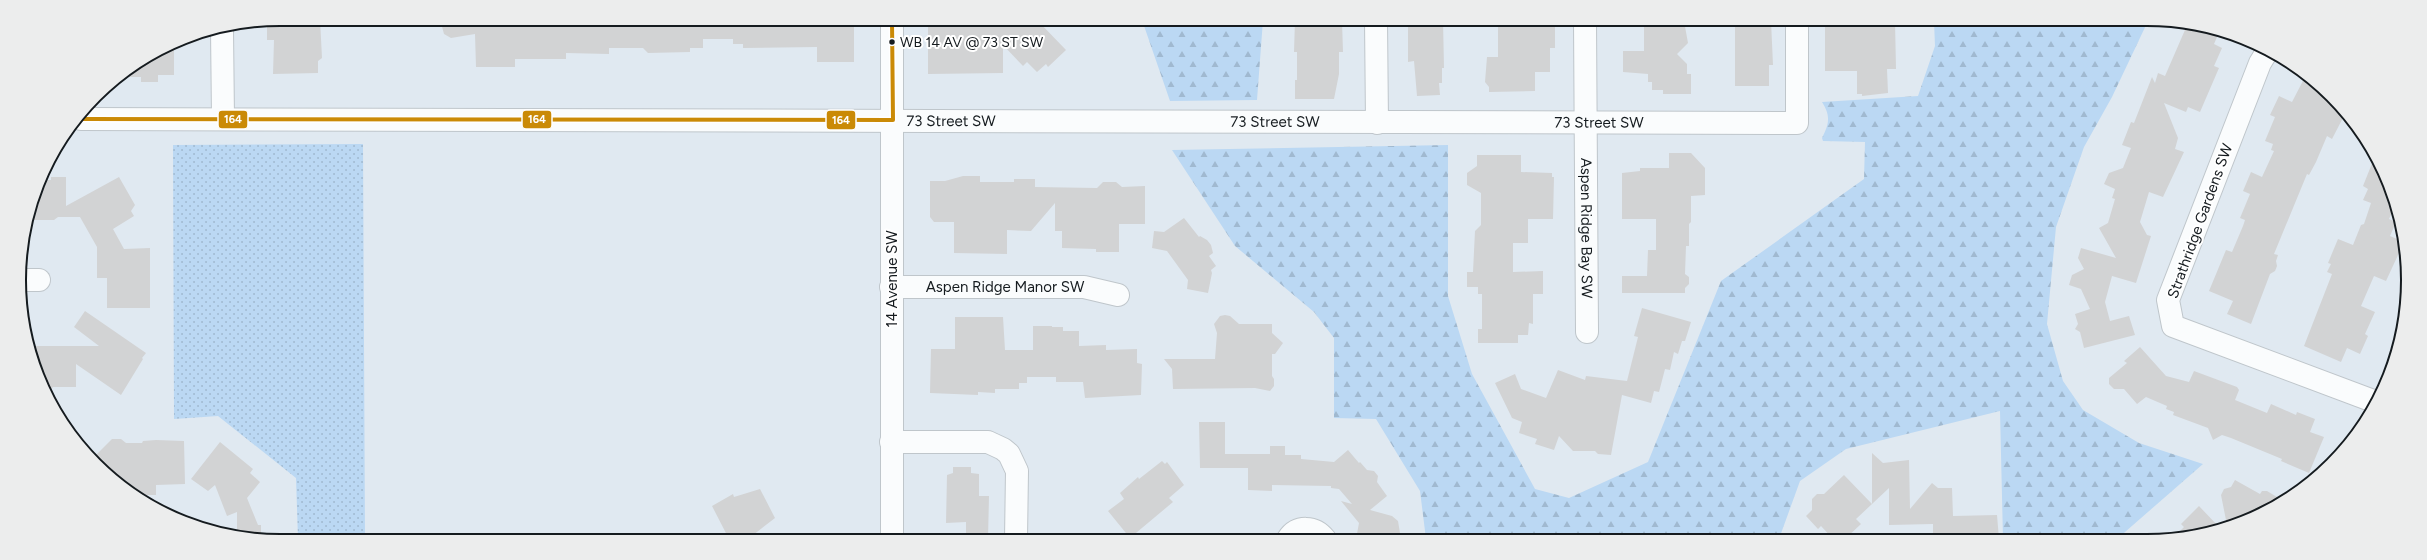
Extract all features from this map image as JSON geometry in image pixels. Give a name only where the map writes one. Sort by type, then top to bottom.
[{"type":"street","name":"14 Avenue SW","points":[[892,26],[892,534]]},
{"type":"street","points":[[1376,26],[1377,123]]},
{"type":"street","name":"Aspen Ridge Bay SW","points":[[1585,26],[1587,332]]},
{"type":"street","name":"73 Street SW","points":[[84,119],[893,120],[1585,124],[1797,123],[1797,26]]},
{"type":"street","points":[[222,33],[223,118]]},
{"type":"street","name":"Strathridge Gardens SW","points":[[2265,55],[2260,63],[2168,300],[2173,326],[2371,400]]},
{"type":"street","name":"Aspen Ridge Manor SW","points":[[891,287],[1084,287],[1118,295]]},
{"type":"street","points":[[891,442],[988,442],[1003,449],[1014,462],[1016,471],[1016,534]]},
{"type":"street","points":[[1293,534],[1295,532],[1309,529],[1316,531],[1319,534]]},
{"type":"green space","points":[[1144,26],[1263,26],[1257,100],[1170,101]]},
{"type":"green space","points":[[1934,26],[2146,26],[2112,97],[2084,147],[2056,227],[2047,324],[2063,381],[2083,410],[2139,443],[2203,464],[2123,534],[2003,534],[2000,411],[1846,449],[1800,481],[1781,534],[1425,534],[1420,491],[1376,419],[1334,418],[1334,338],[1314,312],[1235,246],[1172,150],[1448,145],[1448,296],[1472,374],[1535,489],[1569,498],[1648,462],[1721,281],[1864,179],[1865,142],[1823,141],[1822,138],[1826,128],[1828,116],[1822,102],[1918,96],[1935,46]]},
{"type":"green space","points":[[363,144],[365,534],[298,534],[296,478],[218,416],[174,419],[173,145]]},
{"type":"building","points":[[320,26],[322,58],[318,61],[318,73],[273,74],[274,40],[267,40],[267,27]]},
{"type":"building","points":[[442,26],[845,26],[854,27],[854,62],[817,62],[817,47],[743,48],[743,44],[733,44],[733,39],[703,39],[703,48],[690,48],[690,52],[648,53],[643,48],[609,48],[609,54],[566,53],[566,59],[515,59],[515,67],[476,67],[475,34],[451,38],[444,34]]},
{"type":"building","points":[[928,26],[1043,26],[1066,50],[1048,67],[1046,64],[1037,72],[1027,62],[1023,66],[1003,45],[1003,73],[928,74]]},
{"type":"building","points":[[1295,26],[1342,26],[1343,52],[1339,52],[1339,74],[1334,99],[1295,99],[1297,52],[1294,52]]},
{"type":"building","points":[[1408,26],[1443,26],[1444,68],[1442,68],[1442,83],[1439,83],[1440,95],[1417,96],[1414,61],[1408,62]]},
{"type":"building","points":[[1498,26],[1555,26],[1555,48],[1550,48],[1550,72],[1535,72],[1535,91],[1489,92],[1489,87],[1485,82],[1487,57],[1498,57]]},
{"type":"building","points":[[1644,26],[1685,26],[1688,43],[1677,54],[1687,64],[1687,74],[1691,74],[1691,94],[1663,94],[1663,90],[1652,90],[1652,82],[1648,82],[1648,74],[1623,72],[1623,51],[1644,51]]},
{"type":"building","points":[[1735,26],[1771,26],[1773,65],[1769,65],[1769,86],[1735,86]]},
{"type":"building","points":[[1825,26],[1895,26],[1896,69],[1887,69],[1888,93],[1862,96],[1862,94],[1857,94],[1857,71],[1825,71]]},
{"type":"building","points":[[2185,29],[2217,36],[2214,44],[2222,48],[2214,66],[2219,68],[2200,112],[2188,107],[2186,112],[2164,103],[2178,138],[2175,149],[2184,152],[2163,197],[2149,192],[2140,222],[2147,235],[2151,236],[2136,283],[2112,276],[2105,302],[2110,321],[2129,316],[2135,335],[2084,348],[2080,332],[2075,329],[2078,324],[2075,314],[2090,309],[2081,289],[2069,285],[2072,275],[2084,269],[2078,258],[2081,248],[2116,258],[2099,228],[2108,223],[2115,199],[2112,198],[2115,189],[2104,184],[2109,173],[2123,168],[2131,148],[2122,145],[2131,122],[2134,123],[2152,77],[2155,83],[2158,73],[2165,76]]},
{"type":"building","points":[[174,49],[174,75],[158,75],[158,82],[141,82],[141,77],[127,77],[153,60]]},
{"type":"building","points":[[2304,80],[2327,100],[2343,118],[2332,139],[2327,136],[2316,162],[2309,175],[2307,174],[2274,254],[2278,255],[2276,261],[2277,266],[2275,271],[2270,274],[2251,324],[2227,314],[2233,301],[2209,291],[2226,250],[2232,252],[2243,226],[2245,220],[2240,218],[2250,194],[2243,191],[2251,172],[2262,177],[2274,151],[2271,150],[2273,144],[2265,141],[2275,117],[2270,115],[2279,96],[2292,102]]},
{"type":"building","points":[[1669,153],[1691,153],[1705,168],[1705,195],[1691,196],[1691,222],[1689,224],[1689,246],[1686,246],[1685,274],[1689,277],[1689,284],[1685,288],[1685,293],[1622,293],[1622,276],[1647,276],[1648,250],[1656,250],[1656,219],[1622,219],[1622,173],[1640,171],[1640,168],[1669,168]]},
{"type":"building","points":[[1477,155],[1521,155],[1521,172],[1552,173],[1552,177],[1554,177],[1553,219],[1528,219],[1528,243],[1513,243],[1513,272],[1543,271],[1543,294],[1533,294],[1533,324],[1529,323],[1528,335],[1518,335],[1518,343],[1478,343],[1478,329],[1482,329],[1482,294],[1478,294],[1478,287],[1467,287],[1467,272],[1473,272],[1475,231],[1481,225],[1481,193],[1467,185],[1467,173],[1477,166]]},
{"type":"building","points":[[2372,163],[2388,198],[2392,213],[2389,219],[2394,221],[2395,225],[2390,236],[2398,239],[2399,252],[2386,281],[2374,276],[2361,306],[2375,312],[2365,334],[2368,336],[2360,354],[2347,348],[2341,362],[2304,346],[2332,274],[2327,272],[2331,264],[2328,263],[2338,239],[2353,245],[2361,225],[2364,224],[2371,203],[2363,200],[2368,189],[2363,186]]},
{"type":"building","points":[[963,176],[980,176],[980,182],[1014,182],[1014,179],[1035,179],[1035,187],[1097,188],[1103,182],[1116,182],[1122,187],[1145,186],[1145,224],[1119,224],[1119,252],[1096,252],[1096,249],[1062,248],[1062,231],[1055,231],[1055,203],[1031,231],[1007,230],[1007,254],[954,253],[954,222],[934,222],[930,217],[930,181],[945,181]]},
{"type":"building","points":[[51,177],[66,177],[66,206],[119,177],[135,205],[131,211],[134,216],[113,229],[124,249],[150,248],[150,308],[107,308],[107,278],[97,278],[97,247],[80,217],[58,217],[54,220],[34,220],[39,198],[45,183],[46,180],[51,180]]},
{"type":"building","points":[[1184,218],[1199,237],[1200,236],[1207,240],[1211,245],[1213,253],[1209,256],[1216,266],[1211,270],[1212,273],[1208,293],[1187,289],[1188,280],[1167,251],[1152,248],[1154,231],[1164,232]]},
{"type":"building","points":[[1642,308],[1691,322],[1685,341],[1682,341],[1678,354],[1674,352],[1670,370],[1665,369],[1659,392],[1654,391],[1651,403],[1622,395],[1611,455],[1598,454],[1595,451],[1573,451],[1559,436],[1554,450],[1535,444],[1537,439],[1519,433],[1522,422],[1512,418],[1495,383],[1515,374],[1521,389],[1546,398],[1558,370],[1585,380],[1586,376],[1627,381],[1638,337],[1634,336]]},
{"type":"building","points":[[85,311],[146,353],[121,395],[76,364],[76,387],[53,387],[51,389],[39,362],[35,346],[99,346],[74,327]]},
{"type":"building","points":[[1220,316],[1230,316],[1239,324],[1272,324],[1272,333],[1283,343],[1275,354],[1272,354],[1272,376],[1274,379],[1274,386],[1270,391],[1255,388],[1173,389],[1172,369],[1164,359],[1215,359],[1217,333],[1214,324]]},
{"type":"building","points":[[955,317],[1003,317],[1005,350],[1033,350],[1033,326],[1063,327],[1063,331],[1079,331],[1079,346],[1106,345],[1106,350],[1137,349],[1137,363],[1142,364],[1141,395],[1085,398],[1083,382],[1056,382],[1056,377],[1027,377],[1027,383],[1019,383],[1019,389],[995,389],[995,393],[978,392],[978,395],[930,393],[931,349],[955,349]]},
{"type":"building","points":[[2140,347],[2166,376],[2189,382],[2194,371],[2237,387],[2239,390],[2235,400],[2267,413],[2271,404],[2296,415],[2297,412],[2315,419],[2310,432],[2324,437],[2309,473],[2281,461],[2282,459],[2231,438],[2222,435],[2213,440],[2208,428],[2173,415],[2174,412],[2166,409],[2167,406],[2146,397],[2137,404],[2124,389],[2114,389],[2109,384],[2109,378],[2127,363],[2124,361]]},
{"type":"building","points":[[1199,422],[1225,422],[1225,454],[1270,454],[1270,446],[1285,446],[1285,455],[1301,455],[1301,459],[1334,462],[1348,450],[1367,470],[1374,471],[1378,476],[1377,482],[1387,496],[1370,510],[1392,516],[1398,521],[1400,534],[1357,534],[1359,523],[1341,501],[1352,504],[1339,489],[1331,488],[1331,486],[1272,485],[1272,491],[1248,490],[1248,468],[1200,468]]},
{"type":"building","points":[[112,439],[121,439],[126,443],[142,443],[143,441],[156,440],[184,441],[185,484],[156,485],[156,495],[145,495],[125,482],[96,455]]},
{"type":"building","points":[[220,442],[253,469],[250,473],[260,482],[247,498],[258,525],[261,525],[261,533],[237,530],[237,512],[227,516],[215,485],[208,491],[191,479]]},
{"type":"building","points":[[1872,453],[1883,463],[1909,460],[1910,509],[1932,483],[1938,488],[1952,488],[1953,516],[1997,515],[1999,534],[1933,534],[1933,524],[1889,525],[1889,488],[1872,504]]},
{"type":"building","points":[[1162,461],[1165,464],[1167,462],[1184,485],[1169,498],[1173,502],[1135,534],[1127,534],[1108,511],[1124,499],[1120,493],[1138,477],[1139,479]]},
{"type":"building","points":[[953,467],[971,467],[971,473],[979,474],[979,496],[989,496],[988,534],[966,534],[966,522],[946,523],[947,475],[953,473]]},
{"type":"building","points":[[1844,475],[1872,504],[1856,519],[1861,524],[1850,534],[1828,534],[1821,526],[1818,529],[1806,516],[1812,510],[1812,499],[1817,494],[1824,494]]},
{"type":"building","points":[[2235,480],[2260,494],[2262,491],[2267,491],[2278,498],[2259,508],[2226,522],[2221,495],[2224,489],[2231,487]]},
{"type":"building","points":[[760,489],[775,518],[754,534],[726,534],[712,506],[733,494],[734,497]]},
{"type":"building","points":[[2199,506],[2216,524],[2179,532],[2184,527],[2181,524]]},
{"type":"transit line","name":"164","points":[[83,119],[893,120],[892,26]]},
{"type":"place","name":"WB 14 AV @ 73 ST SW","points":[[892,42]]}]
